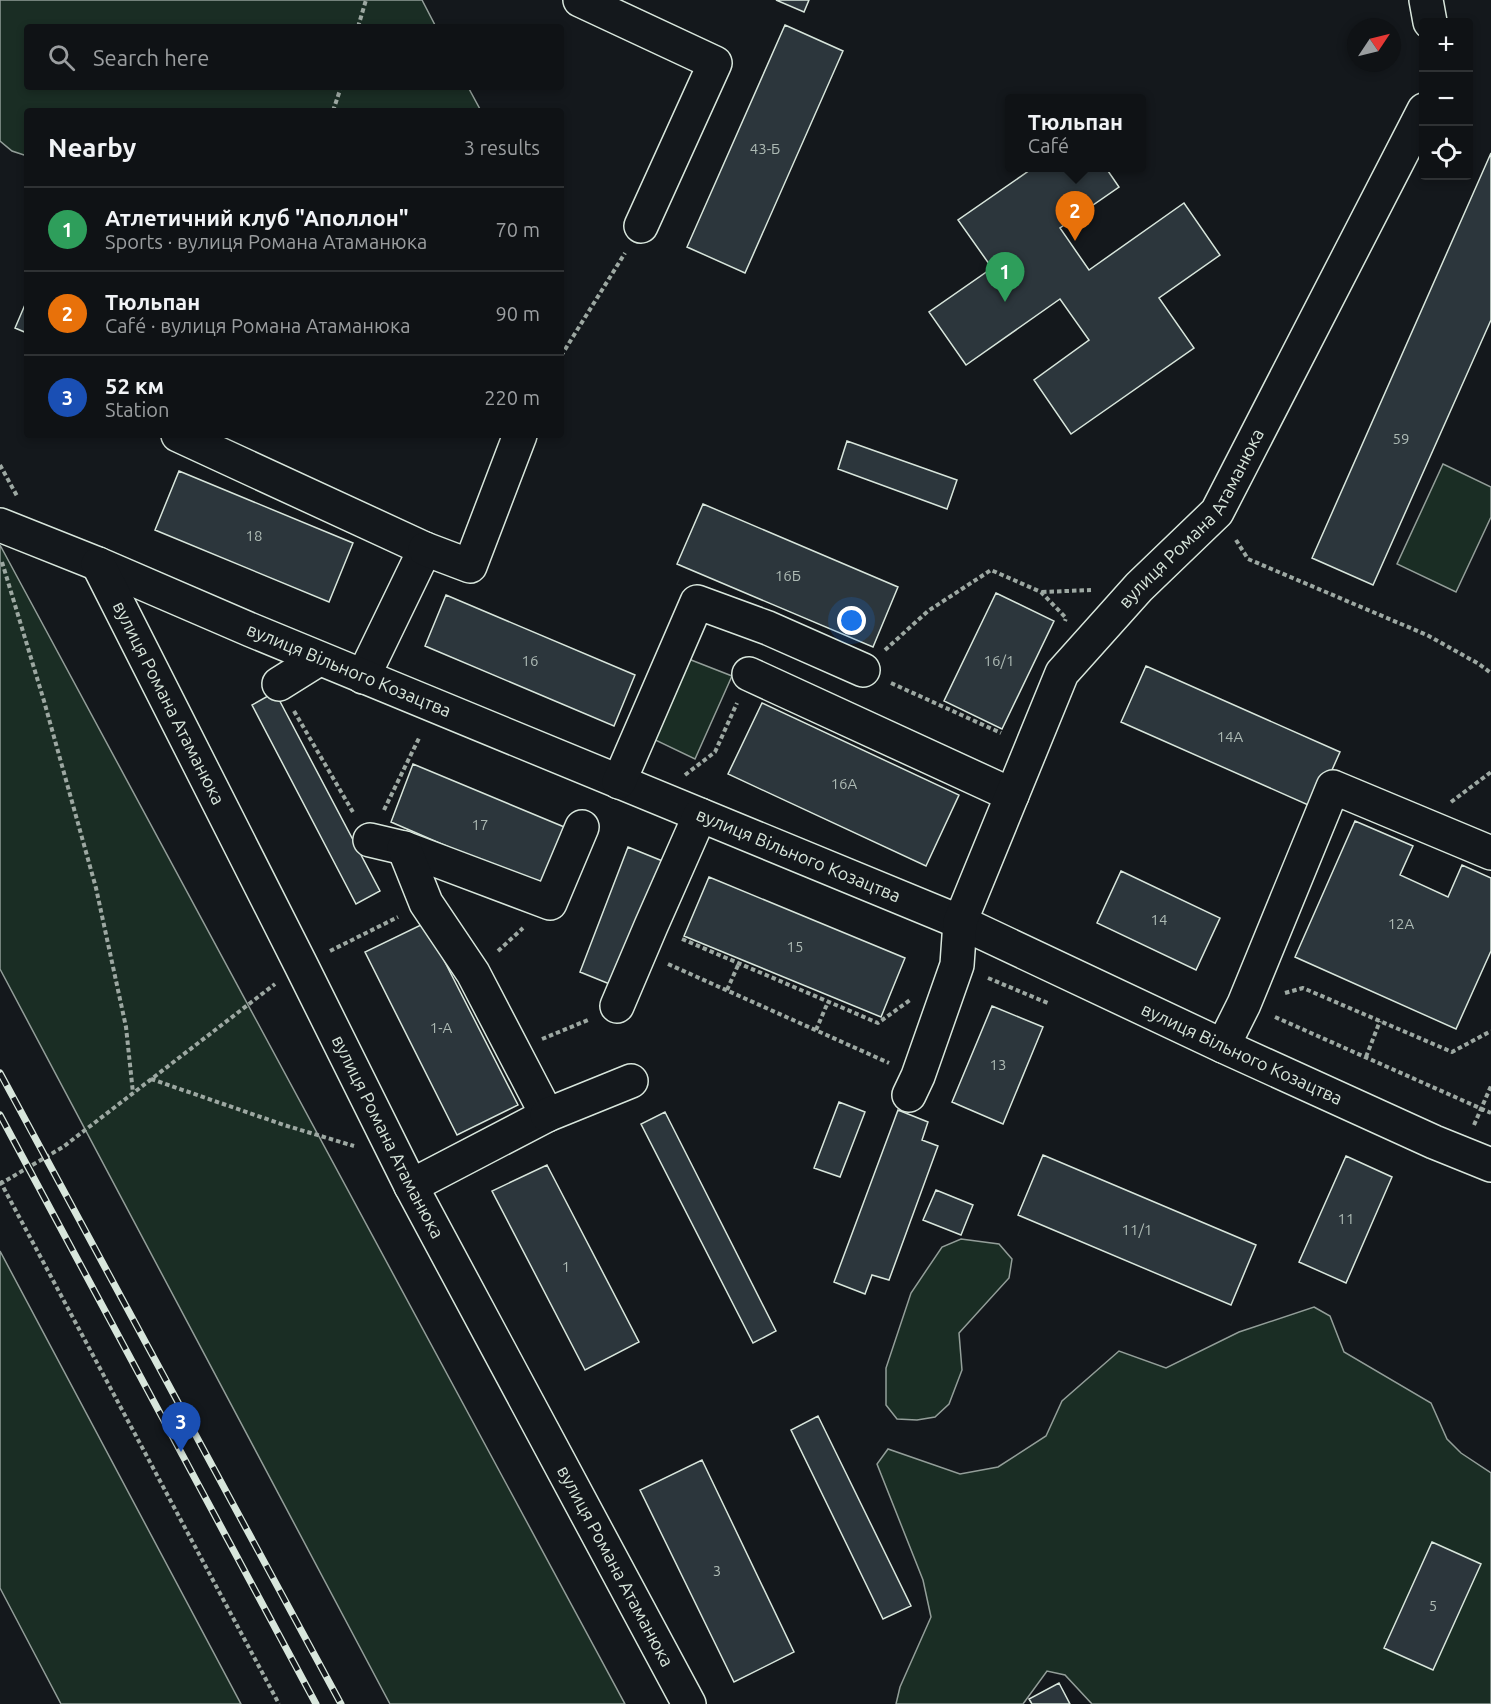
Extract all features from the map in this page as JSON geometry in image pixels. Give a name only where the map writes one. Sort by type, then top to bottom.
[{"type":"street","points":[[580,0],[715,63],[641,226]]},
{"type":"street","points":[[1426,0],[1429,18]]},
{"type":"street","name":"вулиця Романа Атаманюка","points":[[913,1085],[957,965],[960,922],[1062,673],[1139,587],[1217,512],[1419,120]]},
{"type":"street","points":[[184,438],[425,549],[470,566],[519,438]]},
{"type":"street","name":"вулиця Вільного Козацтва","points":[[0,525],[98,564],[319,659],[960,922],[1223,1046],[1491,1165]]},
{"type":"street","points":[[363,677],[425,549]]},
{"type":"street","name":"вулиця Романа Атаманюка","points":[[98,564],[404,1172],[689,1704]]},
{"type":"street","points":[[619,782],[697,602],[768,628],[863,670]]},
{"type":"street","points":[[279,684],[319,659]]},
{"type":"street","points":[[749,674],[1012,795]]},
{"type":"street","points":[[1223,1046],[1244,1004],[1333,787],[1491,853]]},
{"type":"street","points":[[617,1006],[700,815]]},
{"type":"street","points":[[370,840],[404,848],[550,903],[582,827]]},
{"type":"street","points":[[404,848],[426,903],[473,973],[547,1115]]},
{"type":"street","points":[[404,1172],[631,1081]]},
{"type":"path","points":[[359,24],[366,0]]},
{"type":"path","points":[[334,108],[339,90]]},
{"type":"path","points":[[564,351],[641,226]]},
{"type":"path","points":[[1217,512],[1248,559],[1427,634],[1491,673]]},
{"type":"path","points":[[0,555],[44,701],[96,888],[126,1028],[133,1093]]},
{"type":"path","points":[[1032,747],[863,670],[928,611],[991,570],[1041,592],[1066,618],[1063,628]]},
{"type":"path","points":[[279,684],[370,840]]},
{"type":"path","points":[[370,840],[435,706]]},
{"type":"path","points":[[1422,824],[1491,772]]},
{"type":"path","points":[[279,1704],[0,1183],[63,1147],[301,965],[426,903]]},
{"type":"path","points":[[473,973],[550,903]]},
{"type":"path","points":[[681,938],[878,1023]]},
{"type":"path","points":[[640,951],[816,1030],[913,1085]]},
{"type":"path","points":[[727,990],[739,963]]},
{"type":"path","points":[[1244,1004],[1303,988],[1452,1052],[1491,1031]]},
{"type":"path","points":[[816,1030],[828,1002]]},
{"type":"path","points":[[1244,1004],[1491,1113]]},
{"type":"path","points":[[513,1052],[617,1006]]},
{"type":"path","points":[[1365,1057],[1380,1021]]},
{"type":"path","points":[[151,1079],[284,1125],[404,1172]]},
{"type":"path","points":[[1461,1153],[1491,1086]]},
{"type":"green space","points":[[0,0],[422,0],[434,24],[24,24],[24,90],[470,90],[479,108],[24,108],[24,155],[12,151],[0,141]]},
{"type":"green space","points":[[1443,464],[1491,487],[1491,517],[1456,592],[1397,564]]},
{"type":"green space","points":[[0,545],[625,1704],[390,1704],[0,969]]},
{"type":"green space","points":[[686,658],[732,676],[695,759],[649,737]]},
{"type":"green space","points":[[961,1239],[999,1244],[1012,1259],[1009,1278],[959,1333],[962,1370],[949,1404],[935,1417],[917,1420],[897,1419],[886,1405],[886,1368],[911,1293],[942,1247]]},
{"type":"green space","points":[[0,1251],[241,1704],[61,1704],[0,1588]]},
{"type":"green space","points":[[1314,1307],[1330,1316],[1344,1352],[1431,1403],[1447,1439],[1461,1453],[1491,1473],[1491,1704],[1092,1704],[1065,1675],[1047,1671],[1023,1704],[896,1704],[900,1687],[931,1617],[923,1580],[877,1464],[888,1449],[960,1474],[998,1467],[1046,1436],[1062,1401],[1119,1351],[1166,1368],[1239,1332]]},
{"type":"building","points":[[776,0],[809,0],[804,12]]},
{"type":"building","points":[[785,25],[843,51],[745,273],[687,247]]},
{"type":"building","points":[[1491,153],[1491,320],[1373,585],[1312,558]]},
{"type":"building","points":[[1027,172],[1109,172],[1119,187],[1060,228],[1089,270],[1184,203],[1220,255],[1159,298],[1194,348],[1071,434],[1034,380],[1089,340],[1060,299],[966,365],[929,312],[992,268],[958,220]]},
{"type":"building","points":[[24,307],[24,332],[15,328]]},
{"type":"building","points":[[847,441],[957,480],[947,509],[838,469]]},
{"type":"building","points":[[179,471],[353,543],[329,602],[155,530]]},
{"type":"building","points":[[703,504],[898,587],[873,647],[677,564]]},
{"type":"building","points":[[996,593],[1054,621],[1002,729],[944,701]]},
{"type":"building","points":[[446,595],[635,675],[614,726],[425,646]]},
{"type":"building","points":[[1146,666],[1340,752],[1315,808],[1121,722]]},
{"type":"building","points":[[275,692],[380,891],[356,904],[252,705]]},
{"type":"building","points":[[762,703],[959,795],[926,866],[728,774]]},
{"type":"building","points":[[413,764],[569,829],[543,888],[391,822]]},
{"type":"building","points":[[1355,821],[1413,846],[1400,875],[1448,897],[1462,865],[1491,878],[1491,951],[1456,1029],[1295,957]]},
{"type":"building","points":[[628,847],[665,862],[617,987],[580,972]]},
{"type":"building","points":[[1121,871],[1220,918],[1196,970],[1097,923]]},
{"type":"building","points":[[709,877],[905,958],[881,1017],[684,936]]},
{"type":"building","points":[[425,923],[518,1105],[457,1135],[365,952]]},
{"type":"building","points":[[992,1006],[1043,1027],[1003,1124],[952,1102]]},
{"type":"building","points":[[839,1102],[865,1112],[840,1177],[814,1168]]},
{"type":"building","points":[[898,1110],[928,1122],[922,1140],[938,1146],[889,1280],[872,1275],[865,1294],[834,1282]]},
{"type":"building","points":[[665,1112],[776,1331],[753,1343],[641,1124]]},
{"type":"building","points":[[1043,1155],[1256,1245],[1231,1305],[1018,1215]]},
{"type":"building","points":[[1346,1156],[1392,1177],[1346,1283],[1299,1262]]},
{"type":"building","points":[[547,1165],[639,1342],[585,1370],[492,1191]]},
{"type":"building","points":[[936,1190],[973,1205],[961,1235],[923,1220]]},
{"type":"building","points":[[818,1416],[911,1606],[883,1619],[791,1430]]},
{"type":"building","points":[[702,1460],[794,1652],[734,1682],[640,1490]]},
{"type":"building","points":[[1432,1542],[1481,1564],[1433,1670],[1384,1648]]},
{"type":"building","points":[[1059,1683],[1070,1704],[1032,1704],[1029,1699]]},
{"type":"railway","points":[[0,1073],[341,1704]]},
{"type":"railway","points":[[0,1115],[316,1704]]},
{"type":"place","name":"Тюльпан","points":[[1075,241]]},
{"type":"place","name":"Атлетичний клуб \"Аполлон\"","points":[[1005,302]]},
{"type":"place","name":"52 км","points":[[181,1452]]}]
